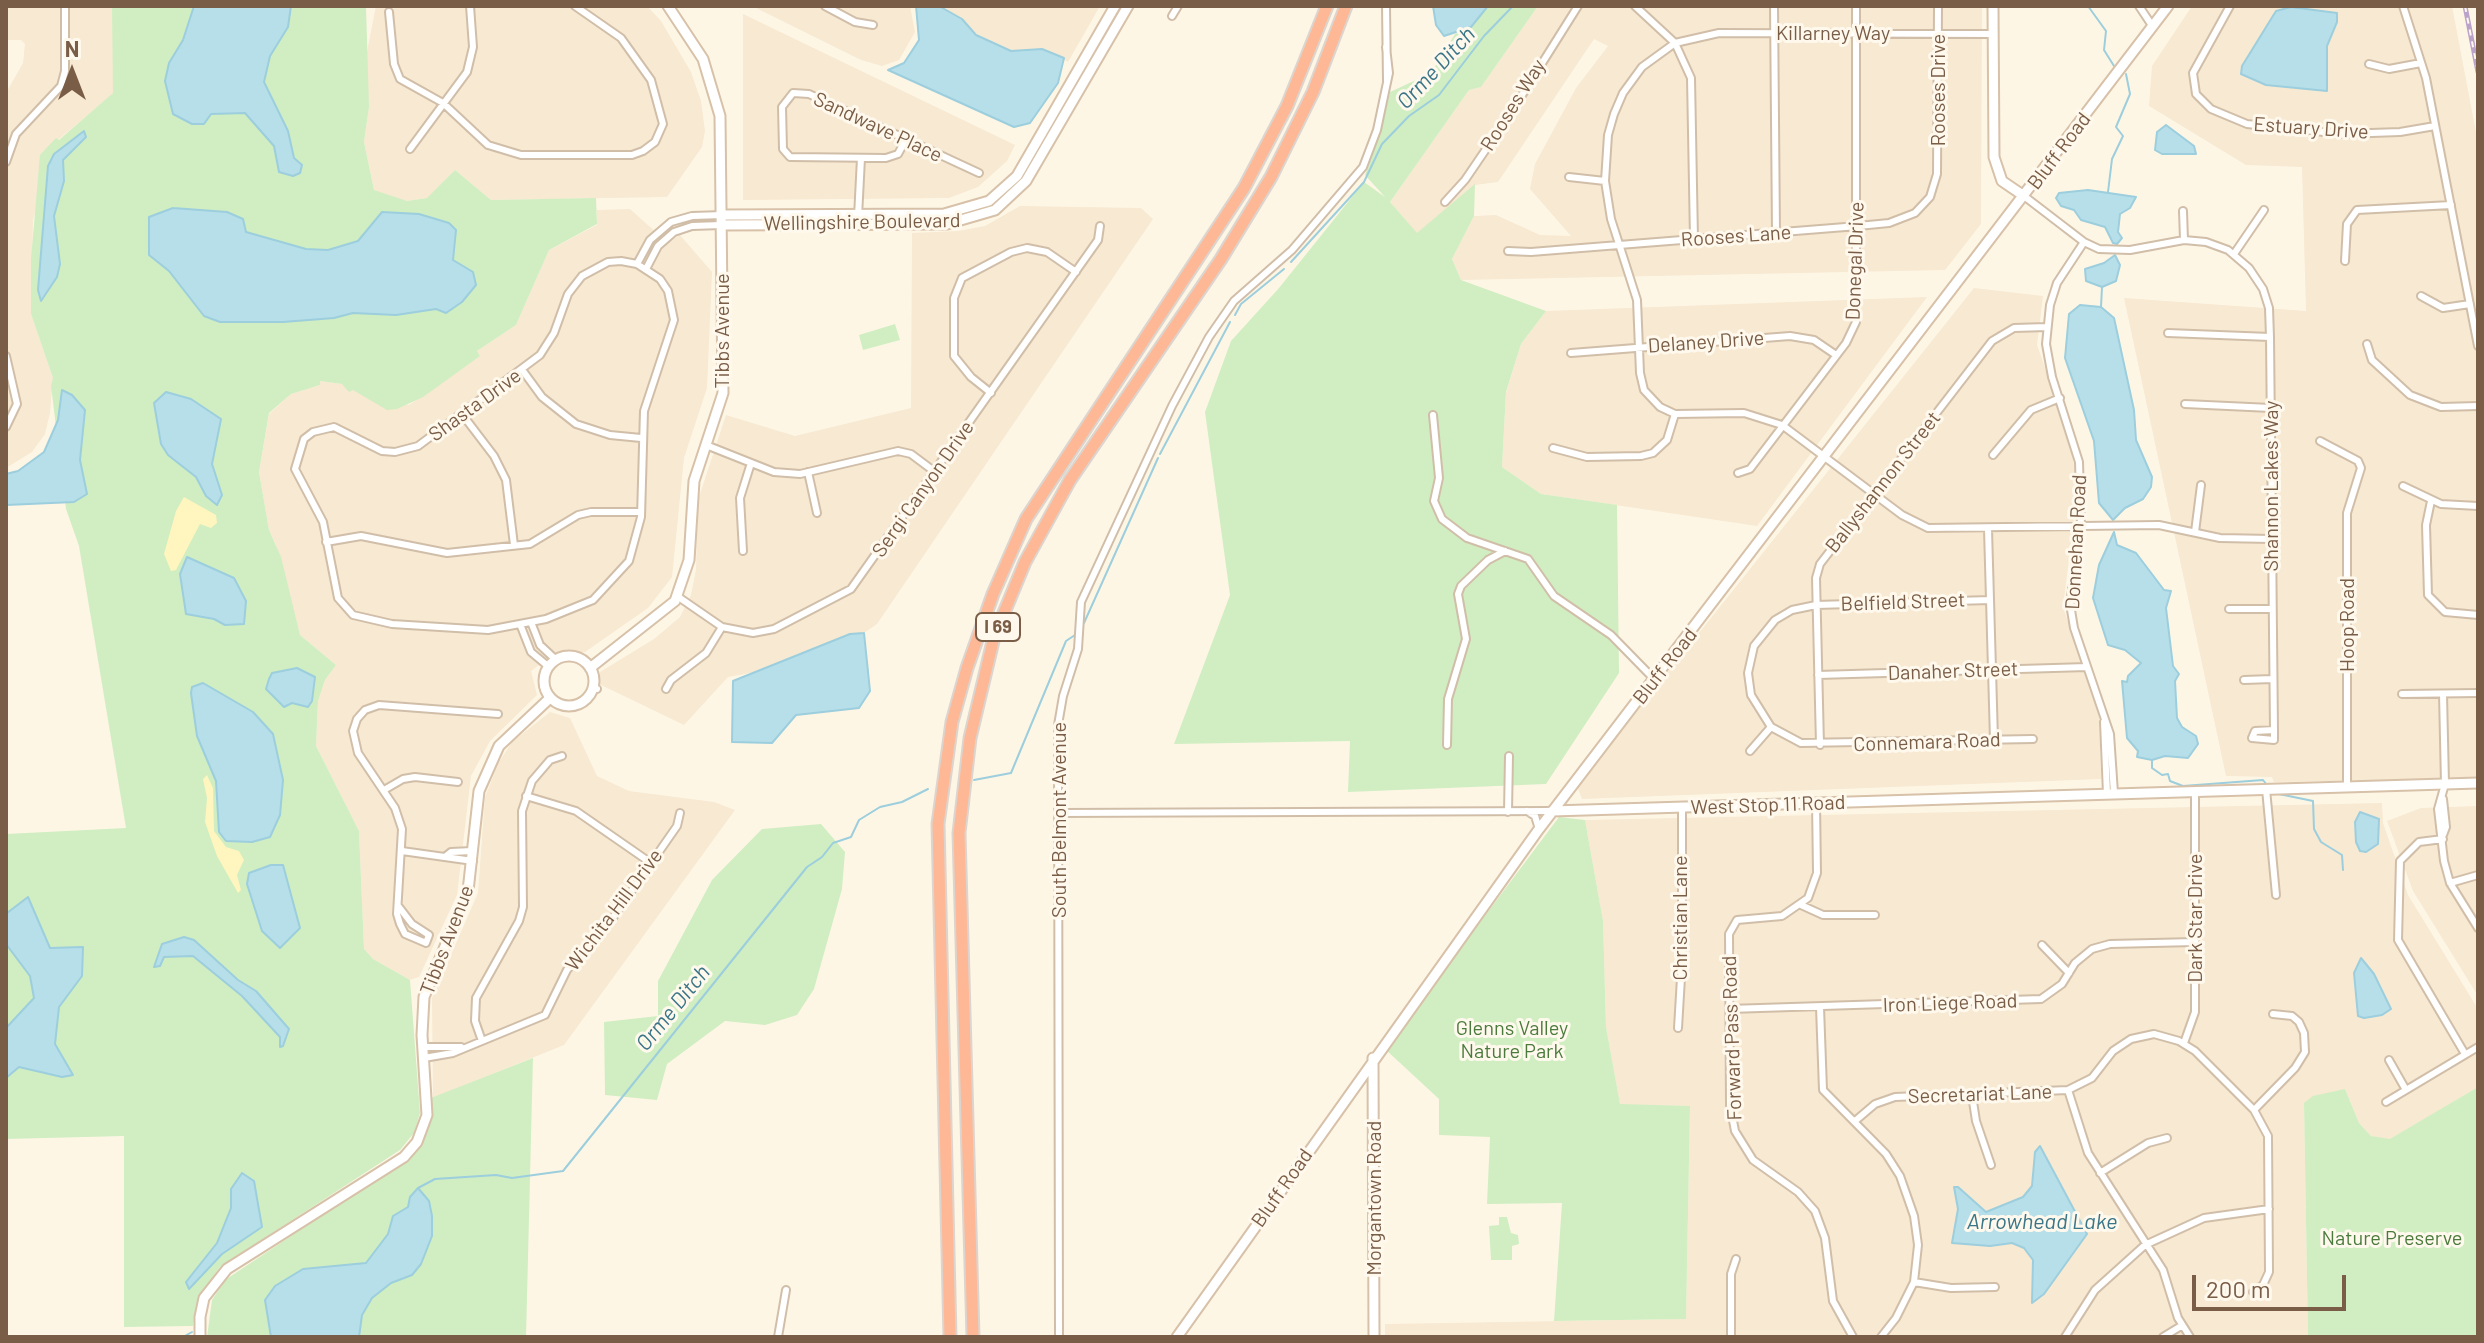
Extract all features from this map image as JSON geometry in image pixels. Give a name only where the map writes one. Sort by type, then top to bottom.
[{"type":"highway","name":"I 69","points":[[950,1337],[938,824],[952,722],[988,606],[1026,519],[1244,188],[1287,106],[1327,6]]},
{"type":"highway","name":"I 69","points":[[973,1337],[959,833],[970,738],[994,637],[1025,562],[1070,480],[1221,259],[1271,177],[1317,84],[1346,6]]},
{"type":"street","points":[[6,162],[16,134],[61,86],[65,71],[65,6]]},
{"type":"street","points":[[410,149],[461,84],[471,60],[470,6]]},
{"type":"street","points":[[389,12],[398,75],[408,86],[444,105],[483,142],[515,154],[632,155],[654,143],[661,130],[663,116],[647,72],[614,32],[575,6]]},
{"type":"street","name":"Tibbs Avenue","points":[[590,668],[665,612],[677,596],[689,560],[693,486],[723,388],[722,138],[714,89],[695,43],[668,6]]},
{"type":"street","points":[[825,6],[855,22],[873,25]]},
{"type":"street","name":"Wellingshire Boulevard","points":[[858,220],[955,213],[978,207],[1008,187],[1115,6]]},
{"type":"street","name":"Wellingshire Boulevard","points":[[637,264],[649,242],[671,222],[690,216],[723,220],[961,222],[995,210],[1026,181],[1128,6]]},
{"type":"street","points":[[1172,16],[1178,6]]},
{"type":"street","name":"South Belmont Avenue","points":[[1059,1337],[1060,711],[1077,653],[1081,602],[1093,570],[1172,406],[1227,310],[1313,228],[1358,175],[1367,158],[1387,81],[1386,6]]},
{"type":"street","name":"Rooses Way","points":[[1445,202],[1465,180],[1504,123],[1578,6]]},
{"type":"street","points":[[1635,6],[1675,43],[1687,64],[1692,93],[1694,239]]},
{"type":"street","points":[[1774,6],[1776,232]]},
{"type":"street","name":"Donegal Drive","points":[[1738,473],[1750,469],[1851,336],[1857,317],[1856,6]]},
{"type":"street","name":"Rooses Drive","points":[[1937,174],[1938,6]]},
{"type":"street","points":[[1993,6],[1995,166],[2002,181],[2084,242],[2099,249],[2130,250],[2184,240],[2206,242],[2234,254],[2264,210]]},
{"type":"street","points":[[2139,6],[2153,27]]},
{"type":"street","name":"Bluff Road","points":[[1177,1337],[1552,811],[2168,6]]},
{"type":"street","name":"Estuary Drive","points":[[2230,6],[2196,62],[2193,83],[2196,94],[2211,109],[2247,124],[2343,134],[2400,132],[2435,126]]},
{"type":"street","points":[[2403,6],[2421,63],[2435,126],[2478,346]]},
{"type":"street","name":"Killarney Way","points":[[1675,43],[1719,33],[1993,34]]},
{"type":"street","points":[[1675,43],[1642,67],[1623,93],[1608,135],[1605,181],[1611,219],[1622,245],[1637,300],[1644,390],[1660,407],[1675,414],[1744,413],[1782,425],[1902,515],[1928,528],[2159,525],[2232,539],[2271,539]]},
{"type":"street","points":[[2369,64],[2389,69],[2421,63]]},
{"type":"street","name":"Sandwave Place","points":[[861,158],[799,158],[787,154],[782,144],[782,107],[789,96],[798,92],[809,94],[979,173]]},
{"type":"street","points":[[858,220],[861,158],[893,157],[905,141]]},
{"type":"street","name":"Rooses Lane","points":[[1508,251],[1889,223],[1915,213],[1930,197],[1937,174]]},
{"type":"street","points":[[1569,177],[1605,181]]},
{"type":"street","points":[[2345,261],[2347,224],[2357,210],[2451,205]]},
{"type":"street","points":[[2183,211],[2184,240]]},
{"type":"street","name":"Wellingshire Boulevard","points":[[646,269],[658,246],[674,232],[723,220]]},
{"type":"street","name":"Sergi Canyon Drive","points":[[677,596],[722,627],[742,633],[763,632],[843,596],[858,582],[1076,272],[1098,240],[1100,226]]},
{"type":"street","name":"Donnehan Road","points":[[2084,242],[2057,283],[2047,327],[2049,362],[2079,462],[2081,527],[2070,604],[2112,743],[2110,793]]},
{"type":"street","points":[[991,393],[971,377],[954,356],[954,298],[962,278],[998,258],[1027,248],[1047,252],[1076,272]]},
{"type":"street","name":"Shannon Lakes Way","points":[[2234,254],[2249,268],[2263,289],[2269,308],[2274,730]]},
{"type":"street","name":"Shasta Drive","points":[[520,624],[488,630],[392,624],[353,615],[338,598],[323,522],[295,469],[304,439],[313,432],[334,427],[372,448],[407,451],[523,371],[549,344],[568,294],[582,276],[608,262],[637,264]]},
{"type":"street","points":[[552,664],[531,652],[520,624],[574,610],[606,588],[629,561],[641,512],[641,438],[649,389],[674,320],[668,291],[637,264]]},
{"type":"street","points":[[2421,296],[2443,308],[2470,304]]},
{"type":"street","name":"Ballyshannon Street","points":[[1820,745],[1816,578],[1820,564],[1992,341],[2014,328],[2047,327]]},
{"type":"street","points":[[2168,333],[2270,337]]},
{"type":"street","name":"Delaney Drive","points":[[1571,353],[1790,336],[1814,340],[1836,355]]},
{"type":"street","points":[[2367,344],[2372,360],[2410,395],[2441,407],[2478,406]]},
{"type":"street","points":[[6,356],[17,397],[16,411],[6,427]]},
{"type":"street","points":[[523,371],[542,397],[576,424],[610,435],[641,438]]},
{"type":"street","points":[[1993,455],[2031,410],[2060,398]]},
{"type":"street","points":[[2185,404],[2271,408]]},
{"type":"street","points":[[462,414],[494,456],[506,480],[514,545]]},
{"type":"street","points":[[1553,448],[1587,457],[1653,453],[1667,440],[1675,414]]},
{"type":"street","points":[[1433,415],[1439,478],[1435,509],[1452,529],[1467,538],[1528,559],[1554,596],[1611,635],[1655,680]]},
{"type":"street","name":"Hoop Road","points":[[2320,441],[2361,466],[2347,513],[2347,786]]},
{"type":"street","points":[[706,445],[774,472],[808,472],[898,451],[911,454],[935,472]]},
{"type":"street","points":[[743,551],[740,498],[751,463]]},
{"type":"street","points":[[808,472],[817,513]]},
{"type":"street","points":[[2195,532],[2201,485]]},
{"type":"street","points":[[2403,486],[2431,501],[2478,506]]},
{"type":"street","points":[[2431,501],[2426,525],[2425,583],[2434,603],[2452,615],[2478,615]]},
{"type":"street","points":[[326,542],[361,536],[447,553],[530,544],[578,515],[641,512]]},
{"type":"street","points":[[1988,529],[1994,740]]},
{"type":"street","points":[[1447,745],[1448,699],[1466,639],[1458,594],[1461,586],[1488,560],[1505,551]]},
{"type":"street","name":"Belfield Street","points":[[1771,727],[1751,695],[1748,673],[1751,654],[1762,634],[1775,620],[1792,610],[1816,605],[1990,600]]},
{"type":"street","points":[[2229,609],[2271,609]]},
{"type":"street","points":[[531,622],[552,664]]},
{"type":"street","points":[[666,689],[671,680],[706,653],[722,627]]},
{"type":"street","points":[[571,656],[590,668],[595,689],[587,699],[575,706],[562,705],[550,698],[544,683],[552,664],[571,656]]},
{"type":"street","name":"Danaher Street","points":[[1818,675],[2087,667]]},
{"type":"street","points":[[2244,680],[2272,679]]},
{"type":"street","points":[[2402,694],[2478,693]]},
{"type":"street","points":[[2443,694],[2445,784],[2438,809],[2446,873],[2478,928]]},
{"type":"street","name":"Tibbs Avenue","points":[[200,1337],[204,1298],[227,1269],[411,1151],[422,1133],[427,1115],[424,997],[468,891],[479,791],[487,767],[499,746],[550,698]]},
{"type":"street","points":[[399,907],[412,924],[429,935],[426,943],[405,934],[400,924],[399,907],[402,851],[398,816],[358,753],[353,739],[357,719],[370,707],[379,705],[498,714]]},
{"type":"street","points":[[1750,751],[1771,727]]},
{"type":"street","name":"Connemara Road","points":[[1771,727],[1790,739],[1820,745],[2033,739]]},
{"type":"street","points":[[482,1041],[475,1021],[476,998],[519,921],[523,907],[520,854],[526,796],[532,781],[550,760],[562,756]]},
{"type":"street","points":[[1508,812],[1509,756]]},
{"type":"street","points":[[384,790],[403,779],[458,782]]},
{"type":"street","name":"West Stop 11 Road","points":[[1059,813],[1508,812],[2478,783]]},
{"type":"street","points":[[1569,789],[1569,801],[1577,810]]},
{"type":"street","points":[[2266,789],[2276,895]]},
{"type":"street","name":"Dark Star Drive","points":[[2184,1043],[2195,1012],[2195,792]]},
{"type":"street","points":[[526,796],[576,811],[651,863]]},
{"type":"street","points":[[1816,803],[1817,873],[1814,887],[1801,905],[1823,915],[1875,915]]},
{"type":"street","name":"Christian Lane","points":[[1678,1028],[1682,961],[1682,807]]},
{"type":"street","points":[[1527,811],[1535,816],[1539,829]]},
{"type":"street","name":"Wichita Hill Drive","points":[[424,1058],[482,1041],[545,1015],[567,970],[610,922],[677,826],[680,813]]},
{"type":"street","points":[[2443,838],[2419,842],[2400,861],[2398,940],[2465,1054]]},
{"type":"street","points":[[402,851],[473,856]]},
{"type":"street","points":[[2450,883],[2478,875]]},
{"type":"street","name":"Forward Pass Road","points":[[1801,905],[1782,916],[1731,920],[1730,1105],[1735,1131],[1753,1160],[1798,1192],[1815,1211],[1825,1238],[1833,1301],[1853,1337]]},
{"type":"street","name":"Iron Liege Road","points":[[1729,1009],[2041,999],[2062,984],[2082,956],[2103,945],[2195,942]]},
{"type":"street","points":[[2042,945],[2069,973]]},
{"type":"street","points":[[1820,1007],[1823,1090],[1886,1154],[1908,1196],[1918,1245],[1914,1282],[1896,1318],[1881,1337]]},
{"type":"street","points":[[2254,1110],[2295,1068],[2305,1052],[2304,1033],[2299,1022],[2292,1016],[2273,1014]]},
{"type":"street","name":"Secretariat Lane","points":[[1855,1121],[1875,1104],[1895,1097],[2068,1090],[2092,1078],[2113,1051],[2131,1039],[2154,1034],[2184,1043]]},
{"type":"street","points":[[2184,1043],[2254,1110],[2268,1136],[2269,1272],[2263,1285],[2253,1292]]},
{"type":"street","name":"Wichita Hill Drive","points":[[423,1047],[464,1047]]},
{"type":"street","points":[[2386,1102],[2478,1047]]},
{"type":"street","name":"Morgantown Road","points":[[1373,1058],[1374,1337]]},
{"type":"street","points":[[2389,1060],[2406,1090]]},
{"type":"street","points":[[2068,1090],[2080,1136],[2100,1173],[2168,1278],[2181,1326],[2190,1337]]},
{"type":"street","points":[[1972,1095],[1976,1121],[1991,1165]]},
{"type":"street","points":[[2100,1173],[2148,1143],[2167,1138]]},
{"type":"street","points":[[2065,1337],[2095,1290],[2145,1245],[2204,1218],[2269,1209]]},
{"type":"street","points":[[1731,1337],[1731,1274],[1736,1259]]},
{"type":"street","points":[[1914,1282],[1951,1288],[1995,1287]]},
{"type":"street","points":[[778,1337],[786,1290]]},
{"type":"street","points":[[2163,1337],[2181,1326]]},
{"type":"shaded area","points":[[6,6],[112,6],[114,93],[58,140],[56,138],[33,220],[31,314],[53,378],[50,413],[45,434],[32,452],[6,468],[6,93],[23,63],[25,44],[21,40],[6,40]]},
{"type":"shaded area","points":[[376,6],[647,6],[661,21],[691,72],[701,101],[705,131],[702,147],[667,197],[491,200],[455,170],[428,198],[407,201],[389,197],[374,190],[364,142],[369,107],[365,62]]},
{"type":"shaded area","points":[[752,6],[910,6],[915,32],[899,60],[882,66],[861,60]]},
{"type":"shaded area","points":[[940,6],[1100,6],[1068,62],[1053,53],[1007,51],[973,32]]},
{"type":"shaded area","points":[[1538,6],[1982,6],[1981,224],[1945,270],[1461,280],[1452,259],[1474,216],[1496,215],[1540,235],[1571,236],[1530,189],[1535,164],[1576,88],[1608,46],[1594,39],[1498,182],[1475,185],[1417,234],[1390,202],[1469,90],[1481,87]]},
{"type":"shaded area","points":[[2192,6],[2452,6],[2478,143],[2478,778],[2274,782],[2272,777],[2226,776],[2124,298],[2306,311],[2302,167],[2246,165],[2149,106],[2152,66]]},
{"type":"shaded area","points":[[743,14],[1015,145],[1007,161],[978,187],[949,198],[743,200]]},
{"type":"shaded area","points":[[1020,206],[1141,208],[1153,219],[877,624],[861,635],[755,672],[728,677],[684,725],[599,684],[600,672],[654,639],[680,617],[691,595],[696,570],[698,500],[726,415],[795,436],[911,408],[912,233],[985,226]]},
{"type":"shaded area","points":[[630,209],[668,243],[680,235],[712,272],[707,388],[684,458],[672,577],[648,608],[585,652],[558,651],[531,671],[537,695],[490,741],[471,776],[457,895],[419,977],[410,980],[373,959],[364,949],[359,831],[316,746],[318,701],[325,680],[336,665],[300,635],[276,545],[269,530],[259,472],[269,414],[291,394],[320,385],[320,381],[342,384],[353,390],[409,405],[480,356],[477,351],[516,325],[549,250],[597,225],[597,210]]},
{"type":"shaded area","points":[[1974,288],[2043,296],[2037,345],[2067,430],[2075,470],[2076,503],[2063,607],[2099,714],[2101,779],[1582,799],[1577,786]]},
{"type":"shaded area","points":[[1927,297],[1757,526],[1541,494],[1502,467],[1506,393],[1521,344],[1546,311]]},
{"type":"shaded area","points":[[550,712],[570,718],[597,776],[629,791],[714,802],[735,810],[564,1045],[433,1098],[432,998],[478,893],[485,797],[499,762],[512,742]]},
{"type":"shaded area","points":[[2382,803],[2383,823],[2408,895],[2478,1009],[2478,1087],[2390,1140],[2371,1136],[2359,1123],[2345,1089],[2304,1103],[2308,1337],[1385,1337],[1385,1324],[1686,1319],[1690,1106],[1620,1105],[1606,1027],[1603,921],[1585,820]]},
{"type":"shaded area","points":[[2478,806],[2478,996],[2413,891],[2387,821],[2421,808]]},
{"type":"green space","points":[[112,6],[366,6],[369,107],[364,142],[374,190],[407,201],[427,198],[455,170],[491,200],[596,198],[597,224],[549,250],[516,325],[477,351],[480,356],[423,397],[397,409],[387,410],[353,390],[349,392],[342,384],[320,381],[320,385],[291,394],[269,413],[259,472],[269,530],[281,557],[300,635],[336,665],[325,680],[318,701],[316,746],[359,831],[364,949],[373,959],[410,980],[420,1113],[414,1133],[400,1150],[220,1267],[198,1299],[193,1326],[124,1327],[124,1136],[6,1139],[6,834],[126,828],[79,546],[66,509],[51,386],[53,378],[31,314],[31,259],[40,155],[56,138],[59,140],[113,93]]},
{"type":"green space","points":[[1488,6],[1538,6],[1481,87],[1469,90],[1390,202],[1417,233],[1475,184],[1474,216],[1452,259],[1461,280],[1546,311],[1521,344],[1506,392],[1502,467],[1541,494],[1617,505],[1619,673],[1546,784],[1348,792],[1350,741],[1174,744],[1230,595],[1205,412],[1231,341],[1279,288],[1364,182],[1385,197],[1365,175],[1380,134],[1390,92],[1431,73],[1455,34],[1471,27]]},
{"type":"green space","points":[[895,324],[900,340],[863,350],[859,335]]},
{"type":"green space","name":"Glenns Valley Nature Park","points":[[1559,817],[1585,820],[1603,921],[1606,1027],[1620,1104],[1690,1106],[1686,1319],[1554,1321],[1562,1203],[1487,1204],[1490,1137],[1439,1135],[1439,1099],[1385,1049]]},
{"type":"green space","points":[[821,824],[845,852],[842,889],[814,989],[797,1015],[765,1025],[725,1021],[667,1064],[657,1100],[605,1095],[604,1022],[658,1016],[658,981],[712,880],[762,829]]},
{"type":"green space","points":[[533,1058],[526,1337],[207,1337],[212,1300],[225,1280],[414,1154],[430,1123],[431,1098]]},
{"type":"green space","name":"Nature Preserve","points":[[2478,1087],[2478,1337],[2308,1337],[2304,1103],[2313,1096],[2345,1089],[2359,1123],[2371,1136],[2390,1139]]},
{"type":"green space","points":[[1499,1217],[1507,1217],[1511,1233],[1518,1235],[1519,1244],[1512,1246],[1512,1260],[1491,1260],[1489,1226],[1499,1225]]},
{"type":"sand","points":[[184,497],[216,515],[217,523],[211,528],[200,524],[176,570],[171,571],[164,554],[176,511]]},
{"type":"sand","points":[[207,775],[213,788],[214,831],[226,847],[239,851],[244,860],[237,875],[241,890],[238,893],[217,856],[205,822],[207,798],[203,779]]},
{"type":"water","points":[[194,6],[291,6],[288,27],[270,56],[264,82],[288,131],[294,158],[302,165],[300,173],[293,176],[279,172],[274,146],[245,113],[211,114],[204,124],[192,124],[173,114],[165,81],[169,63],[183,40]]},
{"type":"water","points":[[916,6],[939,6],[962,19],[976,35],[1011,51],[1042,49],[1064,58],[1058,83],[1030,123],[1014,127],[888,70],[904,63],[919,40]]},
{"type":"water","points":[[1433,6],[1488,6],[1471,27],[1444,36],[1436,25]]},
{"type":"water","points":[[2291,7],[2337,13],[2337,22],[2327,46],[2327,91],[2266,85],[2241,74],[2242,66],[2276,11]]},
{"type":"water","points":[[2166,125],[2194,146],[2196,154],[2162,154],[2155,150],[2157,132]]},
{"type":"water","points":[[84,131],[86,137],[63,160],[64,181],[54,216],[60,264],[57,277],[41,301],[38,290],[48,166],[54,154]]},
{"type":"water","points":[[2088,190],[2136,197],[2130,208],[2120,214],[2118,232],[2122,238],[2117,244],[2113,243],[2105,227],[2081,220],[2074,210],[2061,206],[2056,198],[2059,193]]},
{"type":"water","points":[[173,208],[227,212],[243,219],[246,232],[306,249],[328,250],[358,241],[382,212],[419,214],[449,223],[456,230],[453,260],[473,272],[476,285],[462,302],[446,313],[436,309],[396,315],[353,313],[334,318],[283,322],[220,322],[204,316],[169,271],[149,255],[149,217]]},
{"type":"water","points":[[2115,255],[2120,265],[2116,281],[2102,287],[2086,281],[2085,269],[2104,263]]},
{"type":"water","points":[[2080,305],[2101,307],[2114,318],[2134,410],[2136,440],[2152,477],[2151,487],[2143,499],[2125,508],[2113,520],[2099,503],[2094,441],[2065,358],[2069,314]]},
{"type":"water","points":[[62,390],[72,395],[85,410],[80,460],[87,494],[74,502],[6,505],[6,474],[18,471],[44,452],[58,420]]},
{"type":"water","points":[[166,392],[191,399],[221,419],[212,464],[222,495],[217,505],[206,496],[196,477],[168,455],[161,444],[154,403]]},
{"type":"water","points":[[2114,532],[2117,545],[2136,553],[2164,590],[2171,591],[2166,608],[2173,666],[2179,674],[2175,681],[2177,718],[2182,727],[2196,736],[2198,744],[2188,758],[2165,756],[2152,760],[2137,757],[2138,751],[2127,738],[2122,681],[2127,682],[2128,676],[2141,663],[2125,650],[2108,645],[2093,598],[2099,565]]},
{"type":"water","points":[[187,557],[234,578],[246,601],[244,624],[225,625],[214,619],[186,614],[180,574]]},
{"type":"water","points":[[864,633],[870,691],[859,708],[796,715],[772,743],[732,742],[733,681],[850,634]]},
{"type":"water","points":[[297,668],[315,677],[312,701],[308,707],[292,703],[284,707],[266,689],[269,679],[272,673]]},
{"type":"water","points":[[203,683],[253,712],[273,734],[283,780],[280,815],[270,837],[252,842],[226,841],[219,832],[216,781],[197,736],[191,693],[192,687]]},
{"type":"water","points":[[2360,812],[2379,819],[2378,844],[2366,852],[2360,851],[2356,842],[2355,822]]},
{"type":"water","points":[[271,865],[283,865],[300,928],[280,948],[262,931],[247,884],[249,873]]},
{"type":"water","points":[[28,897],[50,948],[83,947],[82,976],[59,1007],[55,1044],[73,1075],[62,1077],[19,1067],[6,1078],[6,1028],[34,998],[30,976],[6,944],[7,913]]},
{"type":"water","points":[[184,937],[194,940],[238,980],[256,991],[289,1029],[283,1046],[280,1047],[280,1037],[242,996],[193,956],[164,957],[160,966],[154,967],[162,944]]},
{"type":"water","points":[[2361,958],[2374,974],[2391,1009],[2382,1015],[2358,1016],[2354,973]]},
{"type":"water","name":"Arrowhead Lake","points":[[2040,1146],[2087,1234],[2044,1294],[2032,1303],[2033,1260],[2024,1248],[2012,1243],[1990,1246],[1952,1243],[1958,1209],[1954,1187],[1958,1187],[1986,1212],[2023,1197],[2032,1186],[2035,1152]]},
{"type":"water","points":[[242,1173],[254,1181],[262,1227],[222,1254],[189,1289],[186,1282],[217,1243],[231,1208],[231,1189]]},
{"type":"water","points":[[418,1188],[429,1201],[432,1216],[432,1236],[421,1264],[412,1275],[391,1283],[372,1298],[362,1315],[359,1337],[271,1337],[265,1300],[275,1286],[303,1269],[366,1263],[388,1234],[393,1216],[408,1207],[410,1197]]},
{"type":"waterway","name":"Orme Ditch","points":[[1291,262],[1364,182],[1382,144],[1409,116],[1439,95],[1484,36],[1513,6]]},
{"type":"waterway","points":[[2088,6],[2106,31],[2104,50],[2114,66]]},
{"type":"waterway","points":[[2108,192],[2112,159],[2123,136],[2116,127],[2130,94],[2126,74]]},
{"type":"waterway","name":"Orme Ditch","points":[[1235,315],[1241,304],[1284,269]]},
{"type":"waterway","points":[[2101,307],[2102,287]]},
{"type":"waterway","name":"Orme Ditch","points":[[1160,454],[1230,322]]},
{"type":"waterway","name":"Orme Ditch","points":[[1084,623],[1158,458]]},
{"type":"waterway","name":"Orme Ditch","points":[[974,780],[1011,773],[1066,641],[1075,635]]},
{"type":"waterway","points":[[2152,760],[2152,768],[2162,775],[2168,774],[2170,781],[2183,786],[2263,780],[2267,785]]},
{"type":"waterway","name":"Orme Ditch","points":[[418,1188],[435,1179],[496,1175],[512,1178],[563,1171],[807,867],[822,857],[833,843],[851,837],[859,820],[880,807],[902,802],[928,789]]},
{"type":"waterway","points":[[2274,793],[2313,801],[2314,829],[2321,842],[2342,855],[2343,870]]},
{"type":"waterway","name":"Orme Ditch","points":[[183,1337],[192,1332]]},
{"type":"railway","points":[[2465,6],[2478,72]]}]
